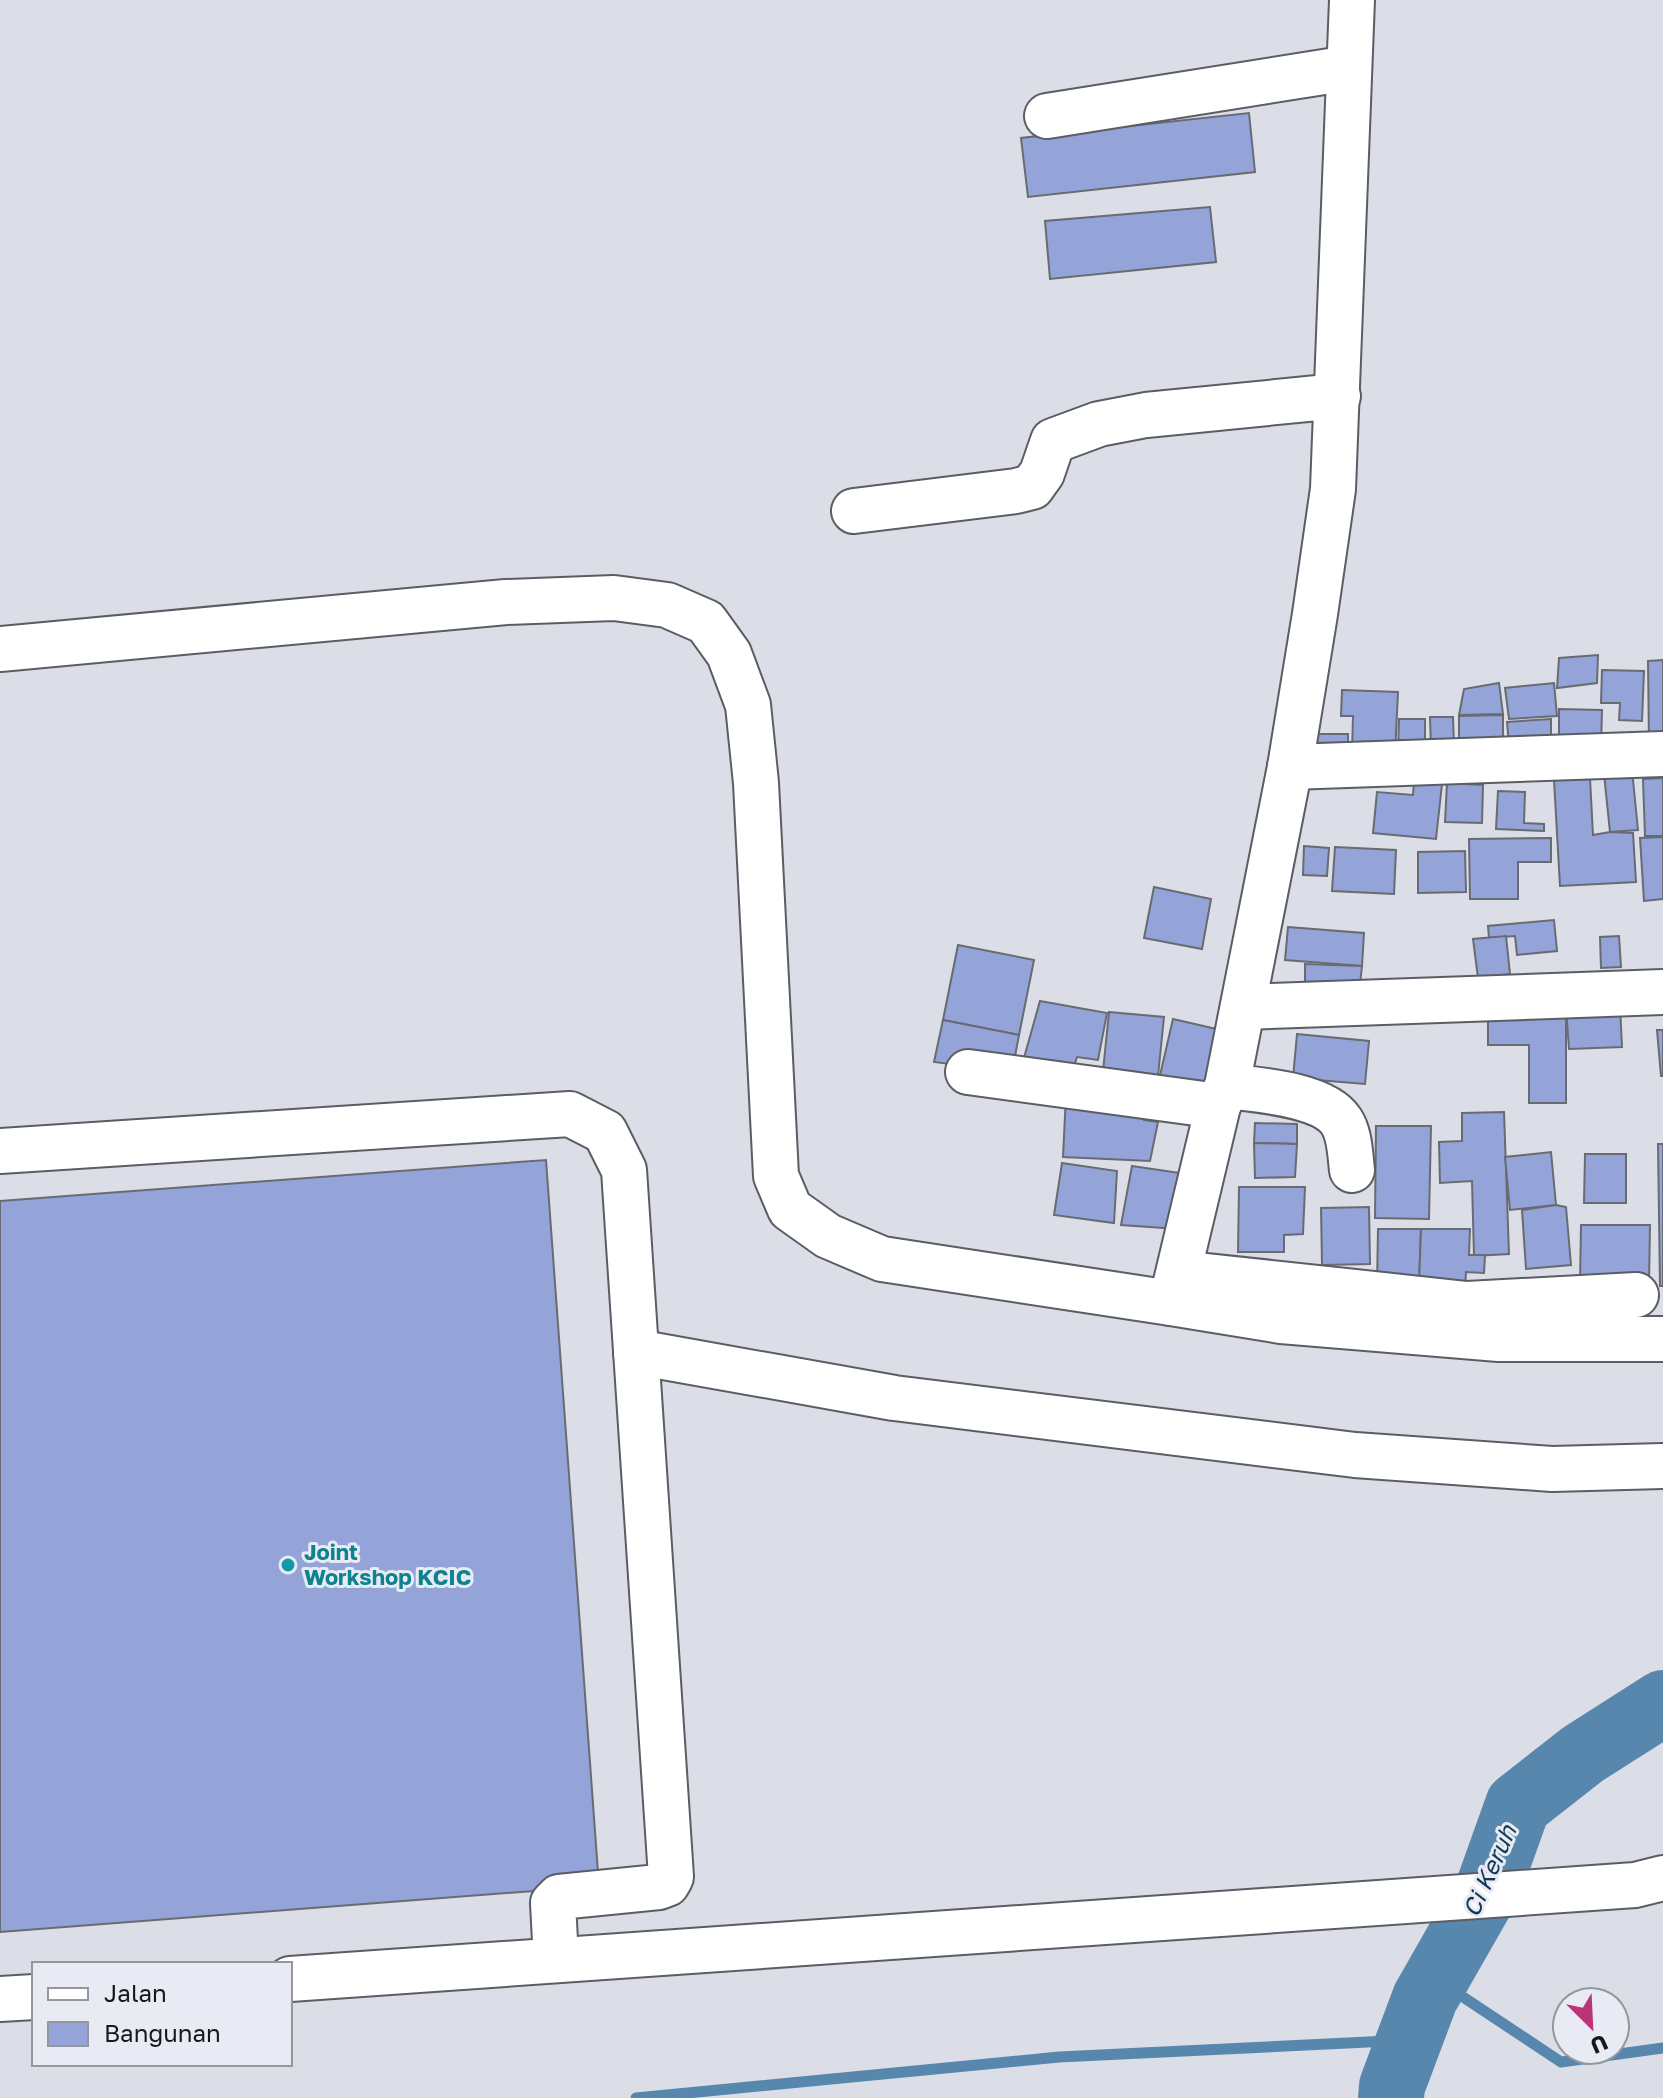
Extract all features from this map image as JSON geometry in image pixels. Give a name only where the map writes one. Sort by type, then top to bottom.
[{"type":"street","points":[[1175,1288],[1243,1007],[1290,767],[1333,489],[1352,0]]},
{"type":"street","points":[[1047,116],[1349,68]]},
{"type":"street","points":[[854,511],[1032,487],[1042,473],[1053,441],[1099,424],[1146,415],[1338,396]]},
{"type":"street","points":[[0,649],[474,605],[614,598],[667,605],[706,622],[729,654],[748,705],[757,799],[776,1176],[790,1209],[828,1236],[882,1259],[1175,1288],[1467,1304],[1636,1295]]},
{"type":"street","points":[[1290,767],[1663,754]]},
{"type":"street","points":[[1243,1007],[1663,992]]},
{"type":"street","points":[[968,1072],[1223,1096],[1283,1093],[1326,1106],[1342,1121],[1349,1141],[1352,1170]]},
{"type":"street","points":[[0,1151],[570,1114],[605,1132],[624,1170],[671,1877],[667,1884],[659,1887],[559,1897],[553,1903],[556,1960]]},
{"type":"street","points":[[1175,1288],[1281,1321],[1499,1339],[1663,1339]]},
{"type":"street","points":[[636,1352],[894,1398],[1355,1455],[1552,1469],[1663,1466]]},
{"type":"street","points":[[292,1979],[1649,1882]]},
{"type":"street","points":[[0,1999],[32,1997]]},
{"type":"building","points":[[1249,113],[1255,172],[1028,197],[1021,138]]},
{"type":"building","points":[[1210,207],[1216,262],[1050,279],[1045,221]]},
{"type":"building","points":[[1598,655],[1597,683],[1557,688],[1559,658]]},
{"type":"building","points":[[1663,660],[1663,743],[1649,743],[1648,661]]},
{"type":"building","points":[[1602,670],[1644,671],[1642,721],[1619,720],[1620,703],[1601,703]]},
{"type":"building","points":[[1499,683],[1503,714],[1459,715],[1464,689]]},
{"type":"building","points":[[1554,683],[1557,716],[1509,719],[1505,688]]},
{"type":"building","points":[[1342,690],[1398,692],[1395,754],[1352,753],[1353,716],[1341,716]]},
{"type":"building","points":[[1559,709],[1602,710],[1601,746],[1559,745]]},
{"type":"building","points":[[1503,715],[1503,745],[1459,746],[1459,716]]},
{"type":"building","points":[[1430,717],[1453,717],[1454,746],[1431,747]]},
{"type":"building","points":[[1399,719],[1425,719],[1425,749],[1398,749]]},
{"type":"building","points":[[1551,719],[1551,742],[1509,745],[1507,722]]},
{"type":"building","points":[[1317,734],[1348,734],[1348,755],[1317,755]]},
{"type":"building","points":[[1632,770],[1638,830],[1610,832],[1604,774]]},
{"type":"building","points":[[1590,778],[1593,835],[1633,833],[1636,882],[1560,886],[1554,780]]},
{"type":"building","points":[[1663,778],[1663,836],[1645,836],[1643,779]]},
{"type":"building","points":[[1414,781],[1442,784],[1436,839],[1373,833],[1377,792],[1413,795]]},
{"type":"building","points":[[1447,783],[1483,785],[1482,823],[1445,822]]},
{"type":"building","points":[[1498,791],[1525,792],[1524,823],[1544,824],[1544,831],[1496,829]]},
{"type":"building","points":[[1663,837],[1663,899],[1644,901],[1640,838]]},
{"type":"building","points":[[1551,838],[1551,862],[1518,862],[1518,899],[1470,899],[1469,839]]},
{"type":"building","points":[[1304,846],[1329,848],[1327,876],[1303,875]]},
{"type":"building","points":[[1335,847],[1396,850],[1394,894],[1332,891]]},
{"type":"building","points":[[1465,851],[1466,892],[1418,893],[1418,852]]},
{"type":"building","points":[[1154,887],[1211,899],[1202,949],[1144,938]]},
{"type":"building","points":[[1554,920],[1557,951],[1517,955],[1515,936],[1489,938],[1488,926]]},
{"type":"building","points":[[1288,927],[1364,933],[1362,966],[1285,960]]},
{"type":"building","points":[[1506,936],[1510,974],[1478,978],[1473,939]]},
{"type":"building","points":[[1619,936],[1621,967],[1601,968],[1600,937]]},
{"type":"building","points":[[958,945],[1034,960],[1019,1035],[943,1020]]},
{"type":"building","points":[[1305,964],[1362,966],[1360,984],[1305,983]]},
{"type":"building","points":[[1040,1001],[1107,1013],[1098,1060],[1077,1057],[1071,1076],[1022,1065]]},
{"type":"building","points":[[1620,1006],[1622,1047],[1569,1049],[1566,1008]]},
{"type":"building","points":[[1566,1008],[1566,1103],[1529,1103],[1529,1045],[1488,1045],[1488,1009]]},
{"type":"building","points":[[1109,1012],[1164,1017],[1157,1086],[1102,1081]]},
{"type":"building","points":[[1173,1019],[1234,1033],[1219,1097],[1158,1084]]},
{"type":"building","points":[[943,1020],[1019,1035],[1012,1072],[934,1062]]},
{"type":"building","points":[[1657,1030],[1663,1030],[1663,1076],[1661,1076]]},
{"type":"building","points":[[1297,1034],[1369,1041],[1365,1084],[1293,1078]]},
{"type":"building","points":[[1066,1095],[1147,1104],[1144,1120],[1158,1122],[1150,1161],[1063,1157]]},
{"type":"building","points":[[1504,1112],[1509,1254],[1474,1256],[1472,1181],[1440,1183],[1439,1142],[1462,1141],[1462,1113]]},
{"type":"building","points":[[1255,1123],[1297,1124],[1297,1144],[1254,1143]]},
{"type":"building","points":[[1376,1126],[1431,1126],[1429,1219],[1375,1218]]},
{"type":"building","points":[[1254,1143],[1297,1144],[1295,1177],[1255,1178]]},
{"type":"building","points":[[1658,1144],[1663,1144],[1663,1286],[1660,1286]]},
{"type":"building","points":[[1551,1152],[1556,1205],[1510,1210],[1505,1157]]},
{"type":"building","points":[[1585,1154],[1626,1154],[1626,1203],[1584,1203]]},
{"type":"building","name":"Joint Workshop KCIC","points":[[546,1160],[599,1886],[0,1932],[0,1201]]},
{"type":"building","points":[[1062,1163],[1117,1171],[1114,1223],[1054,1215]]},
{"type":"building","points":[[1132,1166],[1187,1174],[1178,1229],[1121,1225]]},
{"type":"building","points":[[1239,1187],[1305,1187],[1303,1234],[1284,1235],[1284,1252],[1238,1252]]},
{"type":"building","points":[[1556,1205],[1566,1207],[1571,1265],[1526,1269],[1522,1210]]},
{"type":"building","points":[[1369,1207],[1370,1264],[1322,1265],[1321,1208]]},
{"type":"building","points":[[1581,1225],[1650,1225],[1649,1284],[1580,1283]]},
{"type":"building","points":[[1378,1229],[1421,1229],[1419,1285],[1377,1285]]},
{"type":"building","points":[[1421,1229],[1470,1229],[1469,1255],[1485,1255],[1484,1273],[1466,1272],[1465,1288],[1419,1285]]},
{"type":"waterway","name":"Ci Keruh","points":[[1391,2098],[1392,2086],[1425,1998],[1489,1886],[1518,1805],[1583,1754],[1663,1703]]},
{"type":"waterway","points":[[1436,1979],[1561,2062],[1663,2048]]},
{"type":"waterway","points":[[636,2098],[1059,2057],[1409,2040]]},
{"type":"place","name":"Joint Workshop KCIC","points":[[288,1565]]}]
